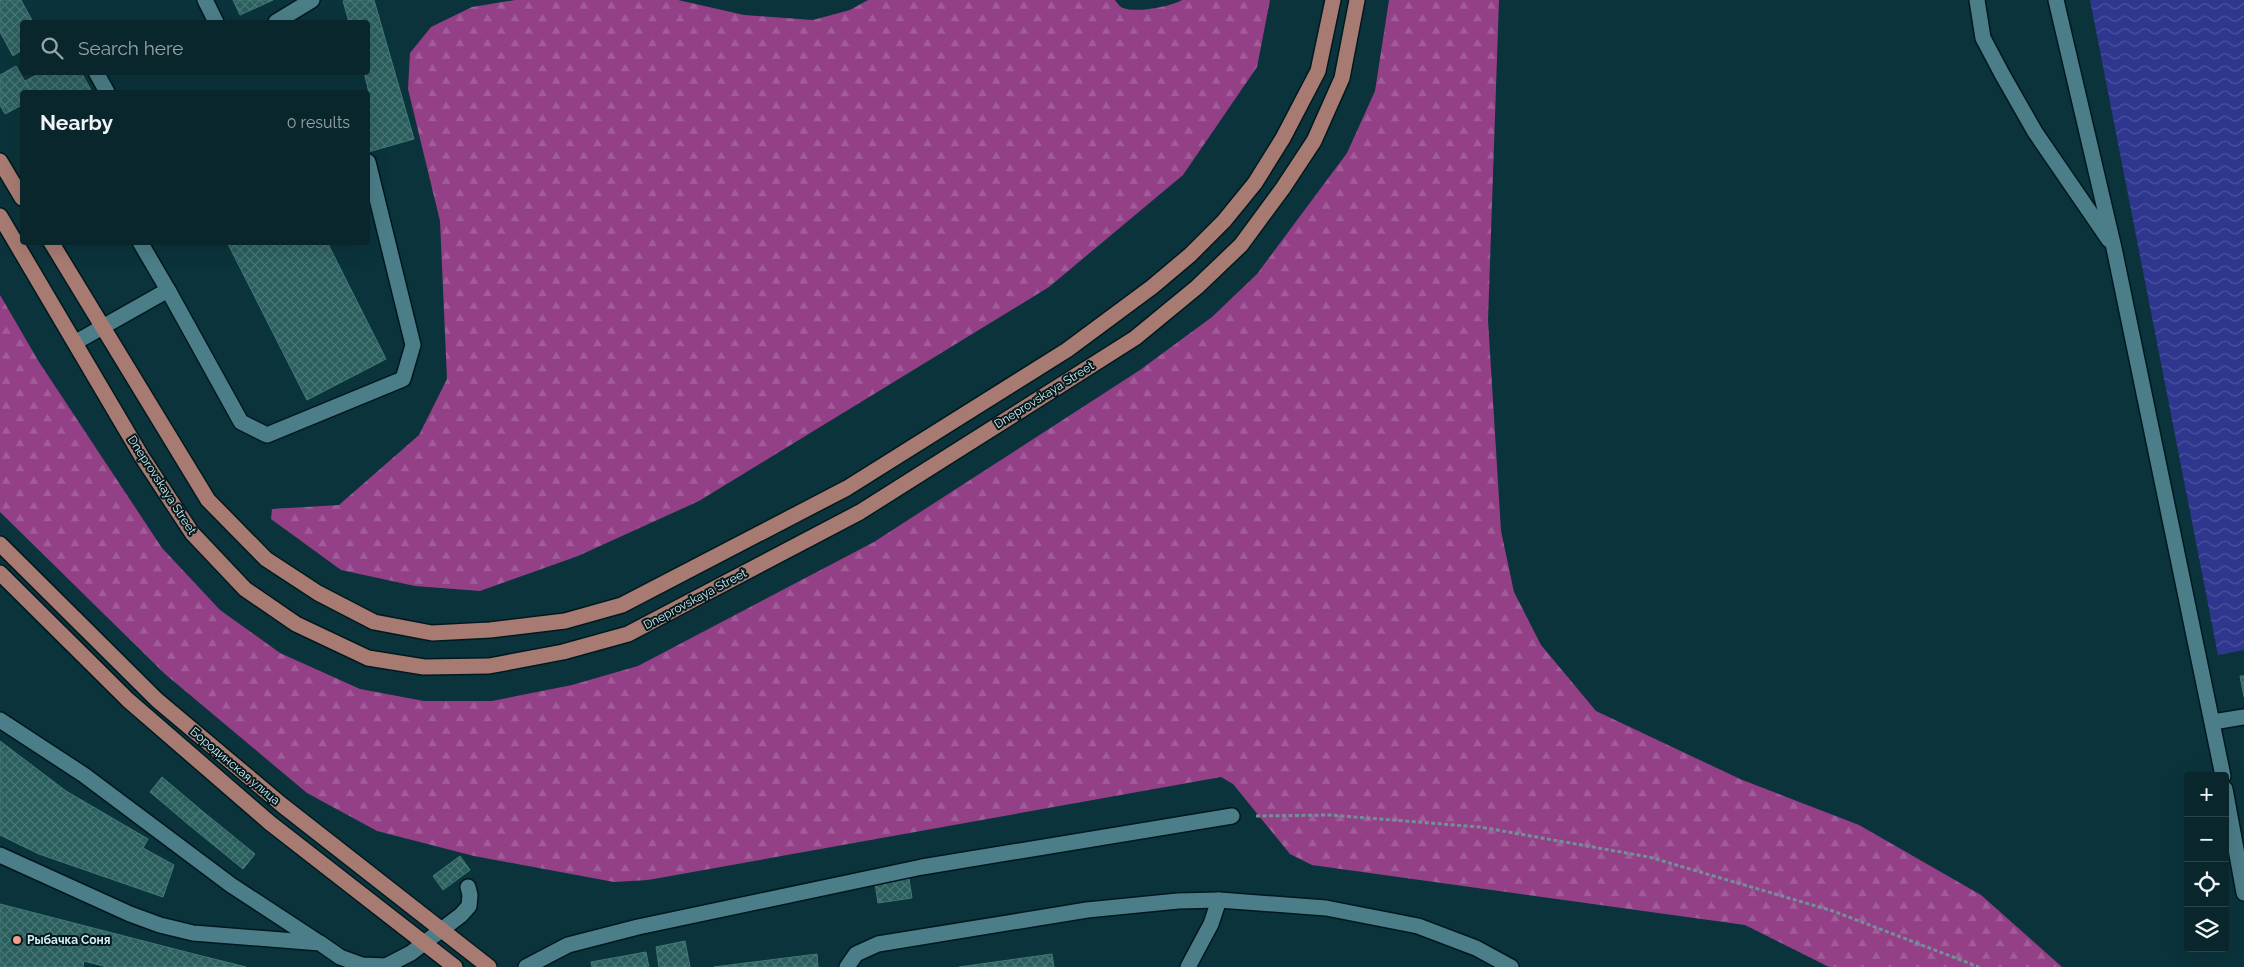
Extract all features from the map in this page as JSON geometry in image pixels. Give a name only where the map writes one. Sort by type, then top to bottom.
[{"type":"main road","name":"Dneprovskaya Street","points":[[53,245],[208,500],[266,559],[311,588],[374,622],[432,633],[490,630],[565,621],[622,606],[847,488],[1067,350],[1152,287],[1190,255],[1224,222],[1255,183],[1283,138],[1318,71],[1333,0]]},
{"type":"main road","name":"Dneprovskaya Street","points":[[0,216],[76,342],[142,457],[192,533],[245,589],[296,624],[368,658],[424,667],[490,666],[572,649],[628,634],[860,512],[1135,338],[1198,287],[1241,245],[1283,188],[1314,141],[1342,78],[1357,0]]},
{"type":"main road","points":[[0,162],[20,195]]},
{"type":"main road","name":"Бородинская улица","points":[[0,544],[157,700],[282,805],[489,967]]},
{"type":"main road","name":"Бородинская улица","points":[[0,572],[136,706],[270,823],[456,967]]},
{"type":"lane","points":[[205,0],[215,20]]},
{"type":"lane","points":[[279,20],[312,0]]},
{"type":"lane","points":[[1977,0],[1983,38],[2034,132],[2114,248]]},
{"type":"lane","points":[[2056,0],[2114,248],[2222,772]]},
{"type":"lane","points":[[98,75],[106,90]]},
{"type":"lane","points":[[142,245],[241,422],[266,435],[305,421],[403,379],[414,345],[370,170]]},
{"type":"lane","points":[[76,342],[168,290]]},
{"type":"lane","points":[[2213,722],[2244,717]]},
{"type":"lane","points":[[0,720],[84,775],[231,885],[340,957],[362,965],[386,966],[411,954],[469,906],[470,895],[468,887]]},
{"type":"lane","points":[[2229,811],[2244,893]]},
{"type":"lane","points":[[526,967],[568,946],[638,927],[922,867],[1232,816]]},
{"type":"lane","points":[[0,855],[160,926],[193,933],[320,943]]},
{"type":"lane","points":[[846,967],[856,954],[878,944],[1087,910],[1178,901],[1219,900],[1326,908],[1418,926],[1476,948],[1511,967]]},
{"type":"lane","points":[[1188,967],[1212,924],[1219,900]]},
{"type":"path","points":[[1232,816],[1330,815],[1480,828],[1649,857],[1833,911],[1979,967]]},
{"type":"green space","points":[[515,0],[678,0],[744,15],[813,20],[850,10],[868,0],[1115,0],[1122,7],[1144,10],[1177,3],[1182,0],[1270,0],[1257,67],[1183,175],[1049,287],[699,501],[578,556],[480,591],[415,586],[341,570],[271,519],[272,509],[339,505],[419,435],[447,379],[440,221],[408,89],[410,53],[431,27],[472,7]]},
{"type":"green space","points":[[1389,0],[1499,0],[1488,320],[1501,531],[1514,592],[1541,645],[1596,711],[1740,779],[1859,825],[1981,895],[2062,967],[1829,967],[1745,925],[1312,865],[1290,854],[1233,784],[1221,777],[648,880],[614,882],[474,856],[377,831],[307,793],[165,674],[0,512],[0,295],[39,362],[162,548],[220,610],[280,653],[360,689],[424,701],[492,701],[572,685],[638,666],[874,542],[1140,370],[1212,317],[1257,274],[1347,153],[1375,91]]},
{"type":"water","points":[[2090,0],[2244,0],[2244,650],[2218,655]]},
{"type":"building","points":[[0,0],[21,0],[32,20],[20,20],[20,51],[13,56],[0,32]]},
{"type":"building","points":[[233,0],[273,0],[240,15]]},
{"type":"building","points":[[374,0],[414,139],[370,151],[370,90],[368,90],[365,75],[370,75],[370,20],[348,20],[343,1]]},
{"type":"building","points":[[16,66],[30,90],[20,90],[20,106],[5,114],[0,105],[0,75]]},
{"type":"building","points":[[36,75],[83,75],[91,90],[31,90],[25,81]]},
{"type":"building","points":[[229,245],[329,245],[386,359],[307,400]]},
{"type":"building","points":[[2240,676],[2244,676],[2244,697]]},
{"type":"building","points":[[0,741],[66,791],[148,839],[143,848],[174,865],[163,897],[39,854],[0,835]]},
{"type":"building","points":[[162,777],[201,810],[189,825],[150,792]]},
{"type":"building","points":[[201,810],[255,854],[243,869],[189,825]]},
{"type":"building","points":[[460,856],[470,870],[443,890],[433,876]]},
{"type":"building","points":[[909,879],[912,898],[878,903],[875,883]]},
{"type":"building","points":[[0,904],[246,967],[107,967],[84,961],[83,967],[0,967]]},
{"type":"building","points":[[685,941],[690,967],[659,967],[656,947]]},
{"type":"building","points":[[646,952],[649,967],[592,967],[591,962]]},
{"type":"building","points":[[817,954],[818,967],[714,967]]},
{"type":"building","points":[[1052,954],[1054,967],[959,967]]},
{"type":"place","name":"Рыбачка Соня","points":[[17,940]]}]
